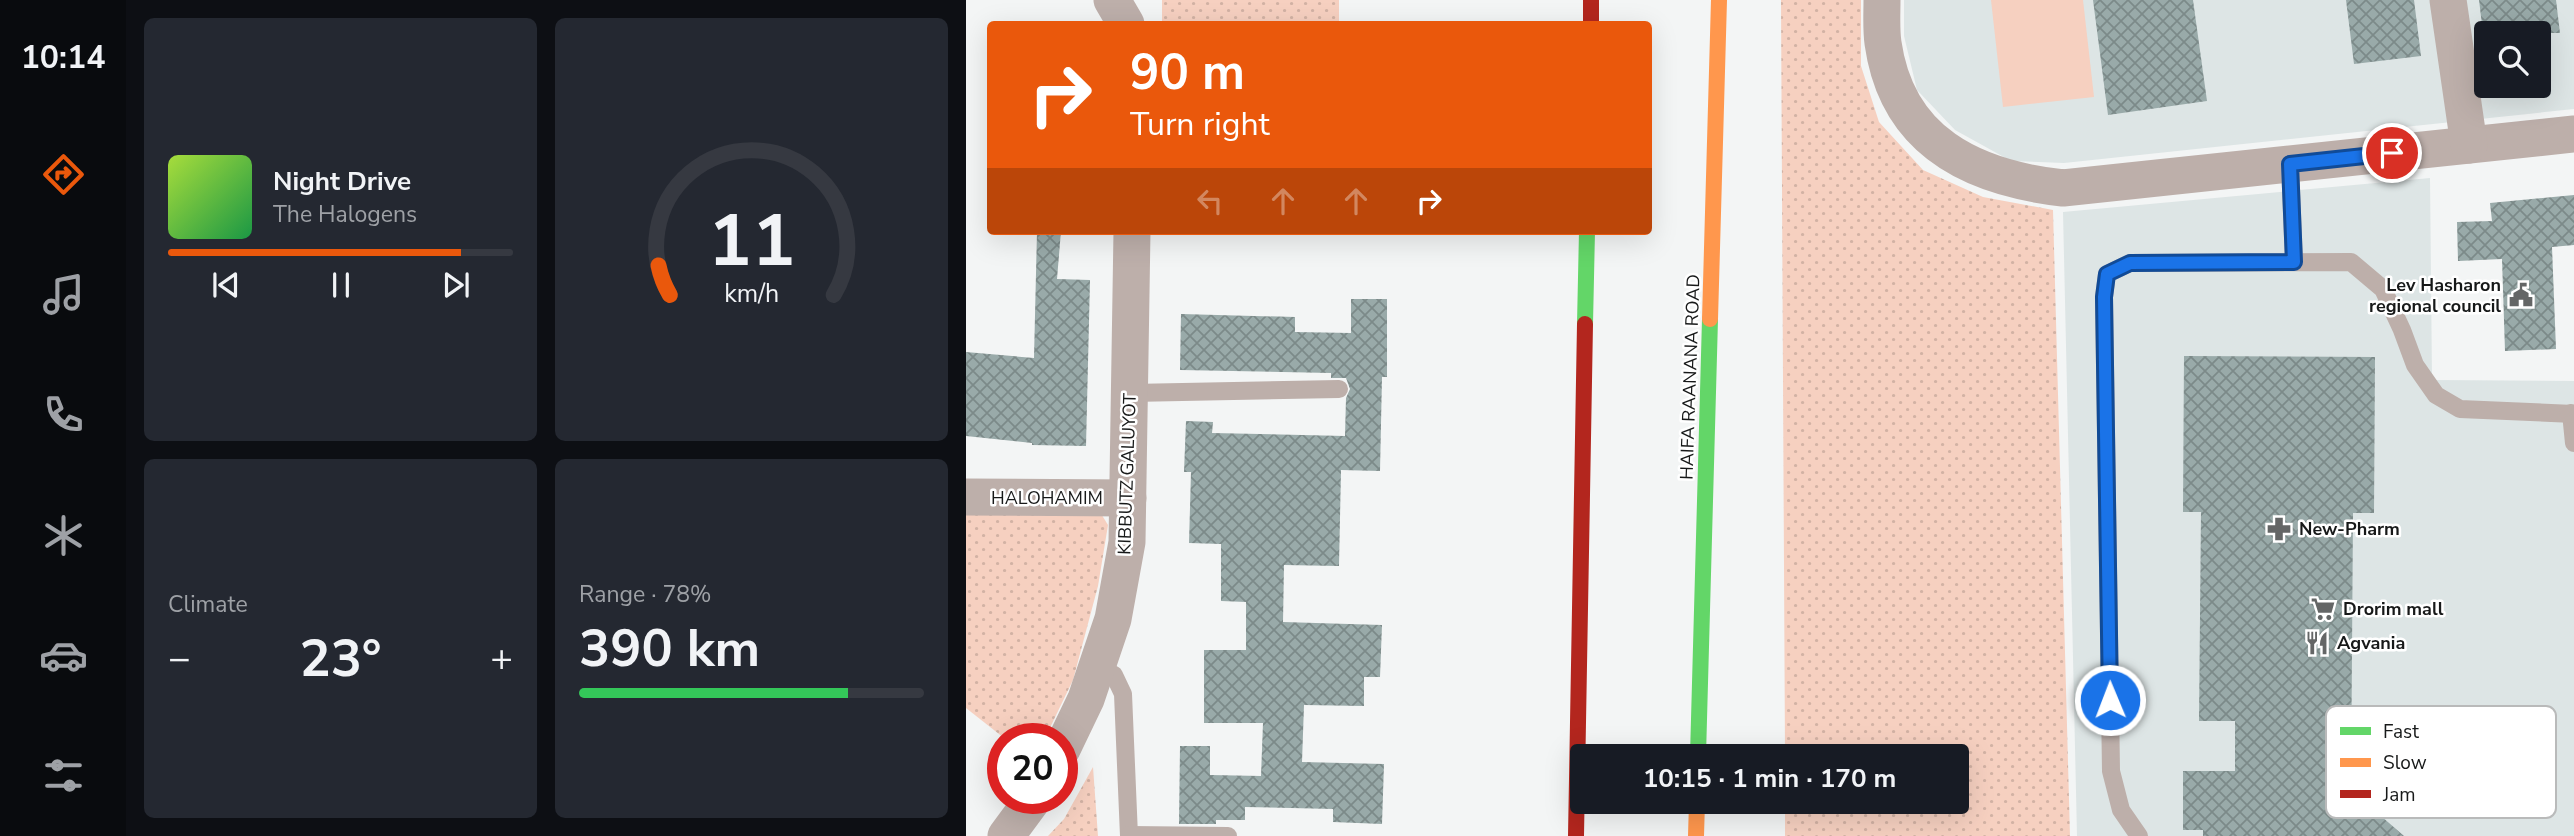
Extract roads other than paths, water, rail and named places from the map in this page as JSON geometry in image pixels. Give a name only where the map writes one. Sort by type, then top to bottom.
[{"type":"highway","points":[[1591,0],[1591,21]]},
{"type":"highway","name":"HAIFA RAANANA ROAD","points":[[1698,744],[1718,0]]},
{"type":"highway","points":[[1718,46],[1720,533]]},
{"type":"highway","points":[[1576,836],[1587,235]]},
{"type":"highway","points":[[1566,836],[1579,723]]},
{"type":"highway","points":[[1696,836],[1697,814]]},
{"type":"street","points":[[1112,0],[1124,21]]},
{"type":"street","points":[[1882,0],[1883,42],[1892,82],[1912,117],[1939,147],[1976,168],[2025,184],[2063,188],[2574,134]]},
{"type":"street","points":[[2448,0],[2469,145]]},
{"type":"street","name":"KIBBUTZ GALUYOT","points":[[1074,723],[1086,699],[1113,619],[1125,555],[1131,393],[1132,235]]},
{"type":"street","name":"HALOHAMIM","points":[[966,497],[1128,498]]},
{"type":"street","points":[[1006,836],[1022,814]]},
{"type":"lane","points":[[2290,164],[2294,262]]},
{"type":"lane","points":[[2139,836],[2121,810],[2111,771],[2104,297],[2107,274],[2130,263],[2351,262],[2383,289],[2415,365],[2436,395],[2460,409],[2572,413],[2574,443]]},
{"type":"lane","points":[[1131,393],[1339,389]]},
{"type":"lane","points":[[1097,667],[1114,675],[1123,694],[1129,835],[1228,836]]},
{"type":"place","name":"Lev Hasharon regional council","points":[[2521,295]]},
{"type":"place","name":"New-Pharm","points":[[2279,529]]},
{"type":"place","name":"Drorim mall","points":[[2323,609]]},
{"type":"place","name":"Agvania","points":[[2317,643]]}]
